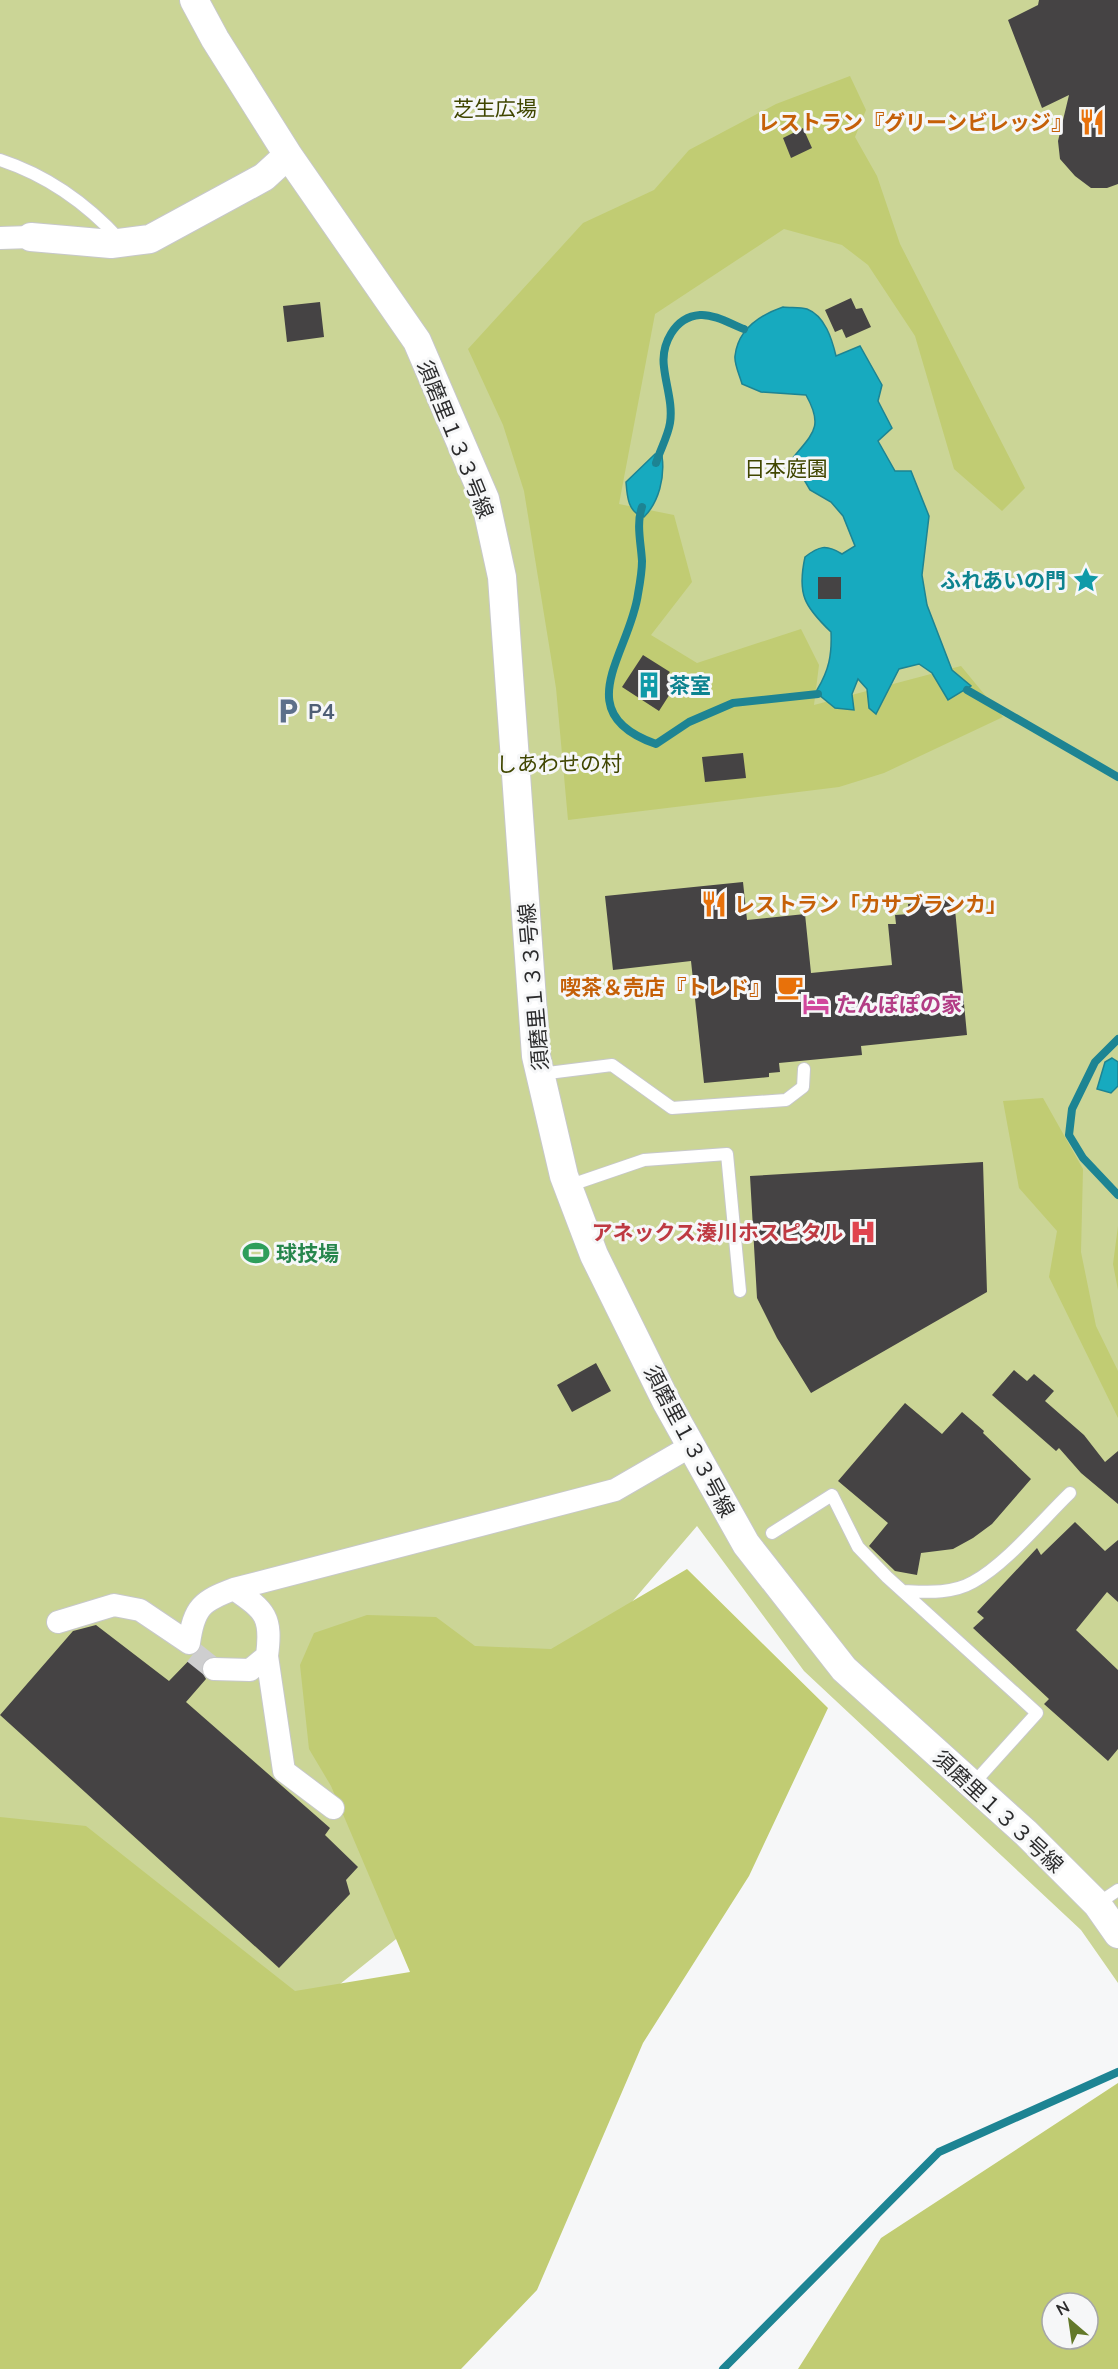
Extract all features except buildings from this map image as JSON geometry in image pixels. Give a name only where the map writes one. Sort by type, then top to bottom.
[{"type":"street","name":"須磨里１３３号線","points":[[194,0],[215,39],[288,155],[417,341],[485,499],[502,577],[536,1056],[568,1186],[594,1255],[667,1403],[691,1446],[759,1541],[844,1669],[972,1785],[1108,1897],[1118,1934]]},
{"type":"street","points":[[0,238],[31,237],[111,244],[150,239],[264,177],[288,155]]},
{"type":"street","points":[[58,1622],[114,1605],[140,1610],[191,1648],[192,1620],[208,1599],[234,1589],[615,1490],[691,1446]]},
{"type":"street","points":[[234,1589],[258,1605],[271,1628],[267,1656],[284,1772],[333,1808]]},
{"type":"street","points":[[214,1669],[250,1670],[267,1656]]},
{"type":"lane","points":[[0,160],[29,170],[96,214],[123,243]]},
{"type":"lane","points":[[540,1074],[612,1065],[672,1108],[786,1100],[803,1087],[804,1069]]},
{"type":"lane","points":[[568,1186],[644,1160],[727,1154],[740,1291]]},
{"type":"lane","points":[[904,1591],[938,1593],[972,1583],[1002,1559],[1070,1493]]},
{"type":"lane","points":[[759,1541],[832,1495],[858,1546],[1038,1713],[972,1785]]},
{"type":"green space","name":"しあわせの村","points":[[0,0],[1118,0],[1118,1983],[1081,1930],[804,1671],[697,1526],[583,1659],[421,1919],[294,2021],[0,1835]]},
{"type":"green space","points":[[850,76],[866,110],[855,137],[877,176],[900,244],[1025,488],[1002,511],[954,469],[915,336],[868,265],[842,245],[784,229],[655,314],[619,504],[674,515],[692,582],[651,635],[697,663],[801,629],[819,665],[814,705],[961,666],[1003,717],[884,773],[839,787],[568,820],[556,688],[524,491],[503,425],[468,349],[583,223],[654,190],[689,150],[776,104]]},
{"type":"green space","points":[[1043,1098],[1083,1169],[1081,1252],[1096,1326],[1118,1371],[1118,1418],[1049,1277],[1057,1231],[1019,1188],[1003,1101]]},
{"type":"green space","points":[[1118,1226],[1118,1290],[1113,1264]]},
{"type":"green space","points":[[687,1569],[828,1708],[749,1876],[643,2043],[537,2290],[461,2369],[0,2369],[0,1817],[86,1826],[295,1991],[410,1972],[331,1786],[309,1749],[300,1665],[314,1633],[367,1615],[436,1617],[475,1646],[551,1649]]},
{"type":"green space","points":[[1118,2083],[1118,2369],[798,2369],[881,2238]]},
{"type":"water","points":[[783,307],[807,309],[819,317],[830,336],[836,356],[860,346],[882,385],[878,401],[892,428],[878,441],[895,471],[911,471],[929,516],[922,575],[927,605],[952,670],[971,686],[948,700],[932,673],[919,664],[899,669],[876,714],[869,708],[867,689],[858,679],[852,694],[854,710],[835,708],[818,694],[817,690],[829,662],[831,632],[814,615],[805,599],[802,581],[805,557],[814,550],[823,548],[842,554],[855,546],[843,516],[831,502],[810,490],[792,459],[806,443],[814,429],[814,415],[806,395],[761,392],[742,384],[735,359],[737,346],[745,331],[758,319]]},
{"type":"water","points":[[655,454],[662,456],[662,481],[654,504],[644,517],[632,508],[626,482]]},
{"type":"water","points":[[1112,1058],[1118,1062],[1118,1086],[1111,1093],[1097,1089],[1105,1062]]},
{"type":"waterway","points":[[656,463],[668,433],[671,416],[664,359],[667,341],[671,334],[683,321],[700,315],[717,318],[744,329]]},
{"type":"waterway","points":[[642,507],[639,527],[641,578],[633,616],[611,680],[609,698],[615,716],[629,731],[656,744],[689,722],[733,703],[818,694]]},
{"type":"waterway","points":[[967,690],[1118,777]]},
{"type":"waterway","points":[[1118,1039],[1095,1062],[1072,1109],[1069,1135],[1083,1158],[1118,1195]]},
{"type":"waterway","points":[[723,2369],[939,2152],[1118,2072]]},
{"type":"tunnel","points":[[194,1653],[214,1669]]},
{"type":"place","name":"レストラン『グリーンビレッジ』","points":[[1092,122]]},
{"type":"place","name":"ふれあいの門","points":[[1086,580]]},
{"type":"place","name":"茶室","points":[[649,685]]},
{"type":"place","name":"P4","points":[[288,711]]},
{"type":"place","name":"レストラン「カサブランカ」","points":[[714,904]]},
{"type":"place","name":"喫茶＆売店『トレド』","points":[[790,987]]},
{"type":"place","name":"たんぽぽの家","points":[[816,1004]]},
{"type":"place","name":"アネックス湊川ホスピタル","points":[[863,1232]]},
{"type":"place","name":"球技場","points":[[256,1253]]},
{"type":"park label","name":"芝生広場","points":[[495,108]]},
{"type":"park label","name":"日本庭園","points":[[786,468]]}]
